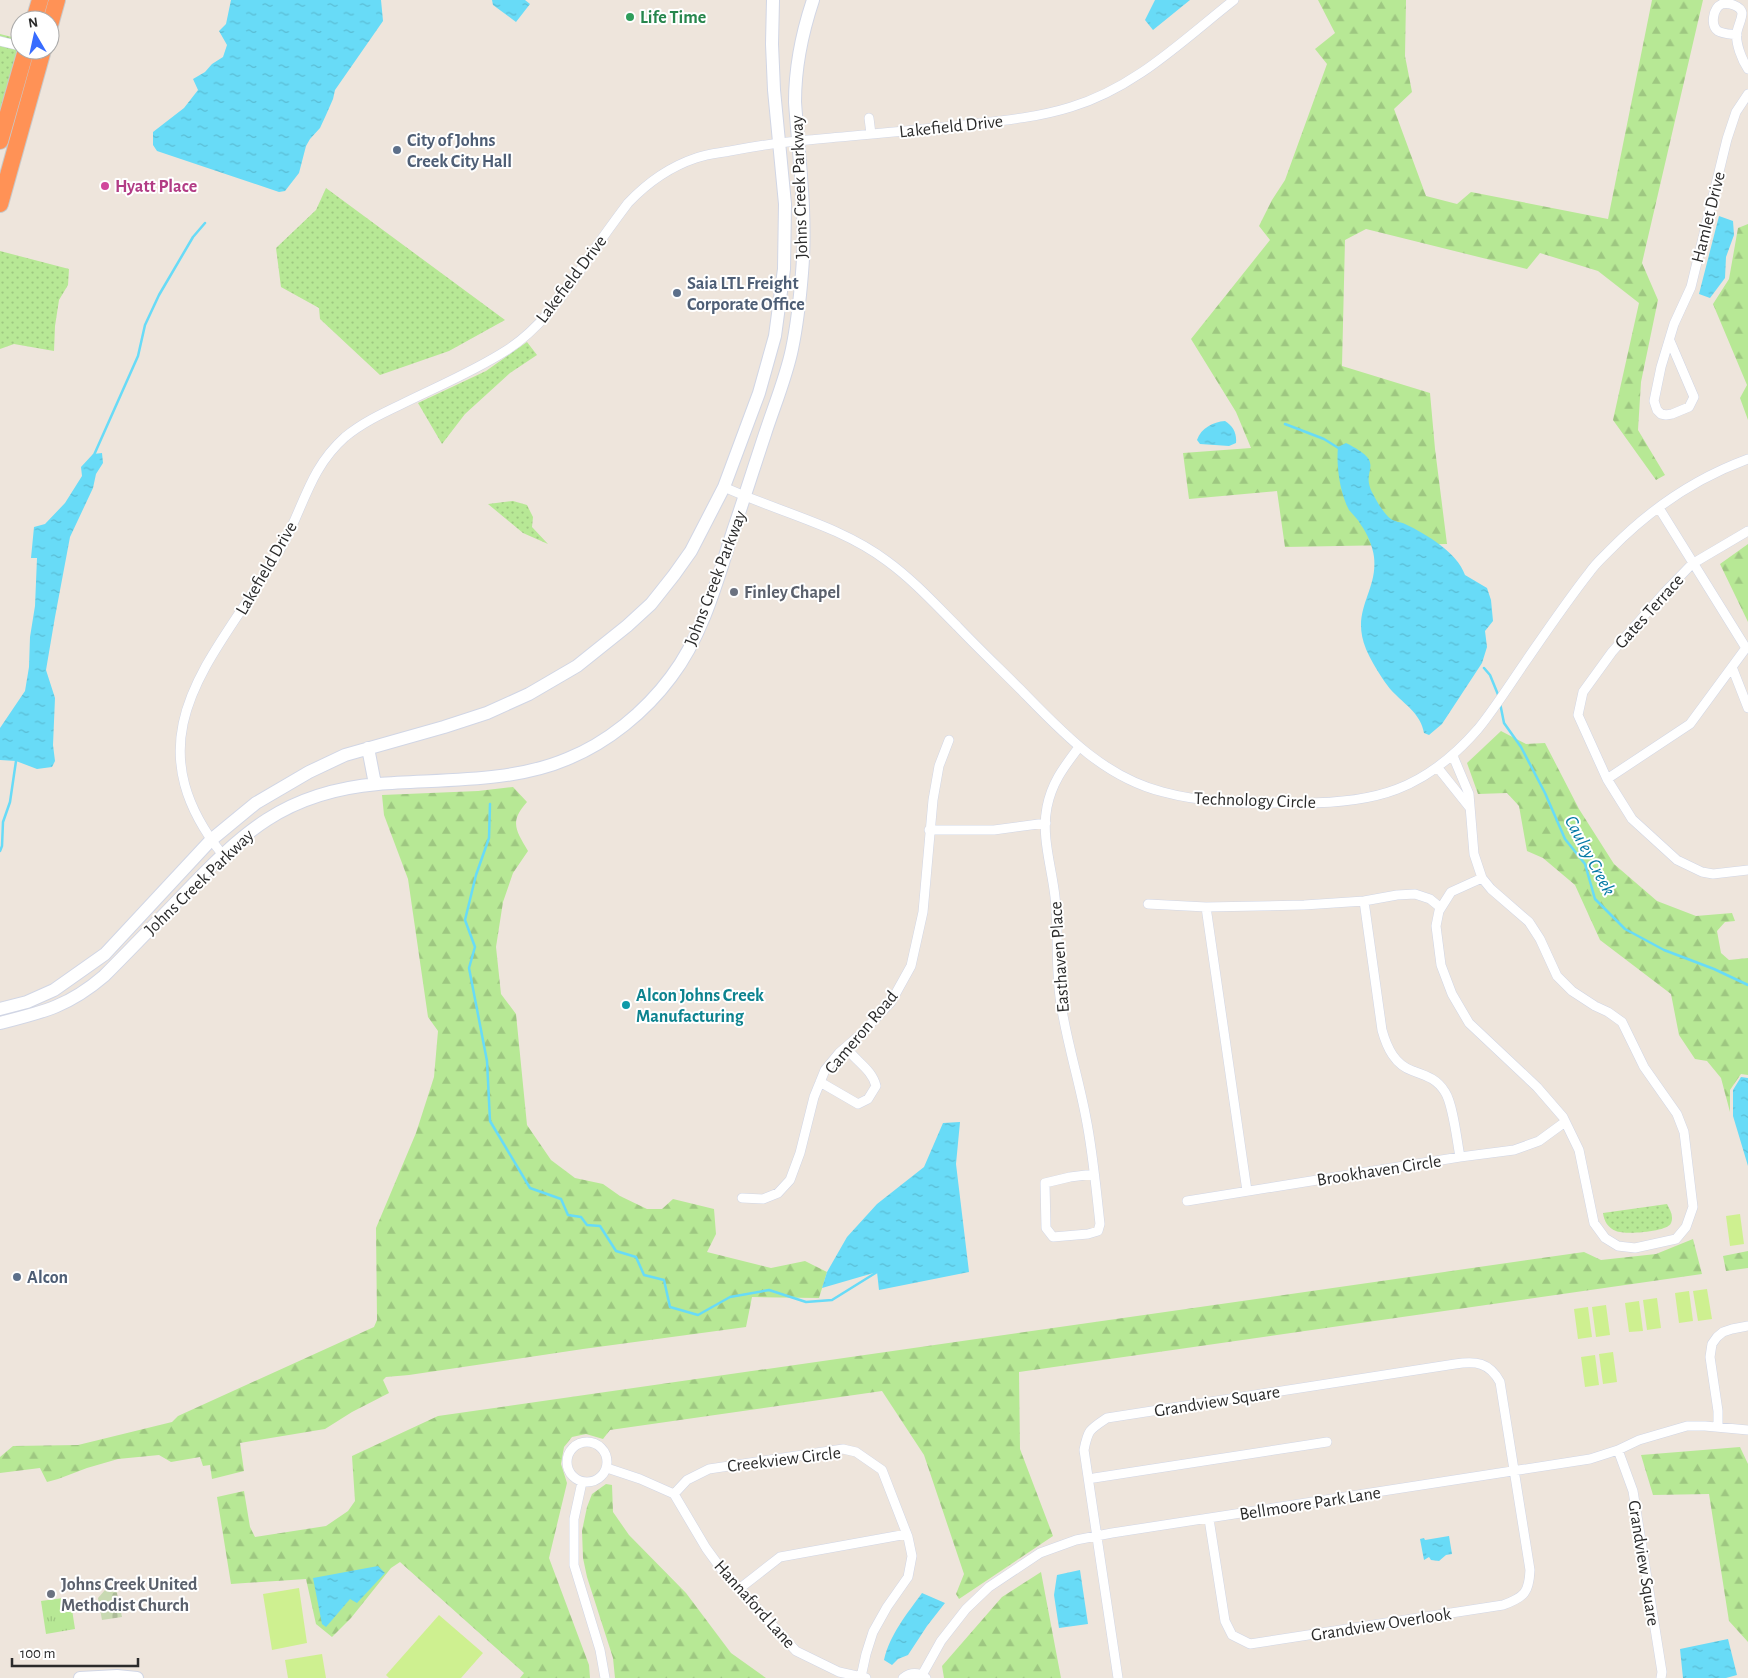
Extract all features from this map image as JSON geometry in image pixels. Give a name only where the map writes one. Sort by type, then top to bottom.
[{"type":"highway","points":[[0,141],[33,60]]},
{"type":"highway","points":[[0,204],[35,60]]},
{"type":"street","name":"Johns Creek Parkway","points":[[0,1009],[27,1002],[54,990],[105,954],[211,840],[256,803],[309,772],[345,755],[444,728],[487,713],[529,694],[577,666],[651,604],[691,551],[724,486],[759,393],[775,336],[784,269],[785,204],[774,90],[773,0]]},
{"type":"street","name":"Johns Creek Parkway","points":[[0,1023],[52,1009],[70,1001],[89,989],[104,976],[222,854],[248,831],[288,807],[313,796],[344,788],[375,784],[498,776],[539,769],[569,758],[619,730],[634,718],[673,675],[696,639],[745,496],[792,349],[802,273],[803,208],[795,88],[802,39],[814,0]]},
{"type":"street","name":"Lakefield Drive","points":[[222,854],[196,816],[184,783],[180,746],[185,712],[199,678],[282,546],[309,485],[327,456],[345,437],[367,421],[489,361],[527,335],[558,302],[628,203],[641,189],[677,166],[698,157],[780,143],[1026,118],[1073,107],[1120,86],[1141,73],[1182,43],[1234,0]]},
{"type":"street","points":[[1737,35],[1742,56],[1748,69]]},
{"type":"street","name":"Hamlet Drive","points":[[1670,341],[1694,397],[1690,407],[1666,415],[1660,414],[1654,401],[1662,367],[1674,324],[1691,288],[1727,139],[1736,112],[1748,94]]},
{"type":"street","points":[[869,118],[871,134]]},
{"type":"street","name":"Technology Circle","points":[[724,486],[844,536],[864,546],[888,562],[917,585],[1059,730],[1079,747],[1121,776],[1159,792],[1191,799],[1225,802],[1316,803],[1346,802],[1389,793],[1418,780],[1438,768],[1453,756],[1479,728],[1590,570],[1618,542],[1658,508],[1698,481],[1748,459]]},
{"type":"street","points":[[1658,508],[1746,648],[1690,724],[1607,779],[1632,819],[1677,860],[1702,872],[1713,874],[1748,870]]},
{"type":"street","name":"Gates Terrace","points":[[1607,779],[1578,715],[1583,692],[1612,652],[1692,564],[1748,531]]},
{"type":"street","points":[[1732,667],[1748,708]]},
{"type":"street","name":"Cameron Road","points":[[742,1198],[763,1199],[778,1193],[790,1180],[800,1153],[814,1097],[825,1070],[839,1053],[861,1034],[891,1002],[910,966],[923,912],[933,800],[939,766],[949,740]]},
{"type":"street","name":"Easthaven Place","points":[[1079,747],[1057,776],[1047,809],[1046,841],[1055,895],[1058,928],[1057,965],[1060,1002],[1068,1044],[1087,1119],[1094,1174],[1100,1224],[1098,1231],[1088,1234],[1053,1237],[1046,1228],[1045,1183],[1094,1174]]},
{"type":"street","points":[[368,748],[375,784]]},
{"type":"street","points":[[1453,756],[1469,794],[1474,854],[1482,878],[1491,889],[1529,922],[1540,939],[1557,976],[1572,991],[1622,1022],[1644,1067],[1677,1114],[1684,1132],[1693,1207],[1686,1227],[1676,1239],[1635,1248],[1618,1246],[1605,1238],[1594,1223],[1579,1150],[1565,1122],[1537,1087],[1469,1023],[1452,994],[1442,965],[1436,926],[1438,912],[1452,892],[1482,878]]},
{"type":"street","points":[[1438,768],[1470,808]]},
{"type":"street","points":[[1456,791],[1466,785]]},
{"type":"street","points":[[929,830],[994,830],[1046,823]]},
{"type":"street","points":[[1148,904],[1206,906],[1304,905],[1364,901],[1415,894],[1430,899],[1441,908]]},
{"type":"street","points":[[1364,901],[1386,1047],[1400,1065],[1426,1075],[1435,1081],[1446,1093],[1450,1103],[1460,1157]]},
{"type":"street","points":[[1206,906],[1247,1191]]},
{"type":"street","points":[[820,1082],[858,1104],[868,1100],[876,1086],[874,1077],[850,1054],[846,1047]]},
{"type":"street","name":"Brookhaven Circle","points":[[1187,1201],[1524,1147],[1539,1141],[1565,1122]]},
{"type":"street","points":[[1718,1428],[1718,1411],[1710,1357],[1712,1344],[1723,1332],[1748,1326]]},
{"type":"street","name":"Grandview Square","points":[[1118,1678],[1084,1450],[1087,1435],[1106,1418],[1471,1362],[1485,1366],[1500,1382],[1514,1471]]},
{"type":"street","name":"Bellmoore Park Lane","points":[[903,1678],[910,1674],[924,1676],[941,1641],[966,1609],[988,1588],[1040,1554],[1076,1540],[1590,1459],[1618,1450],[1639,1440],[1687,1426],[1748,1430]]},
{"type":"street","points":[[589,1442],[600,1447],[606,1456],[607,1468],[598,1479],[582,1482],[572,1476],[566,1463],[570,1452],[578,1444],[589,1442]]},
{"type":"street","points":[[1094,1478],[1327,1442]]},
{"type":"street","name":"Creekview Circle","points":[[674,1494],[687,1480],[709,1470],[843,1449],[856,1452],[882,1470],[907,1534],[912,1556],[908,1577],[887,1607],[873,1632],[866,1654],[863,1678]]},
{"type":"street","name":"Grandview Square","points":[[1618,1450],[1633,1491],[1662,1672],[1661,1678]]},
{"type":"street","points":[[607,1468],[640,1479],[674,1494]]},
{"type":"street","name":"Grandview Overlook","points":[[1210,1519],[1225,1621],[1232,1635],[1250,1644],[1503,1605],[1513,1602],[1529,1586],[1530,1570],[1514,1471]]},
{"type":"street","points":[[582,1482],[574,1519],[574,1564],[600,1650],[605,1678]]},
{"type":"street","name":"Hannaford Lane","points":[[674,1494],[706,1548],[722,1570],[796,1651],[839,1672],[863,1678]]},
{"type":"street","points":[[739,1589],[780,1557],[907,1534]]},
{"type":"street","points":[[80,1678],[117,1676],[137,1678]]},
{"type":"green space","points":[[1318,0],[1406,0],[1405,56],[1412,92],[1394,109],[1426,196],[1457,204],[1471,192],[1608,219],[1652,0],[1703,0],[1642,263],[1658,300],[1641,382],[1638,430],[1665,475],[1656,480],[1613,420],[1639,303],[1598,271],[1540,253],[1527,269],[1366,229],[1345,240],[1342,366],[1430,393],[1447,544],[1285,547],[1277,491],[1189,499],[1183,453],[1251,448],[1236,412],[1191,339],[1270,240],[1259,226],[1285,180],[1327,64],[1315,49],[1335,33]]},
{"type":"green space","points":[[0,34],[10,36],[10,60],[18,60],[0,140]]},
{"type":"green space","points":[[326,188],[505,320],[449,351],[380,375],[320,319],[319,308],[281,287],[276,248],[316,210]]},
{"type":"green space","points":[[1748,224],[1748,420],[1740,398],[1747,385],[1713,304],[1729,279],[1738,228]]},
{"type":"green space","points":[[0,251],[69,269],[68,285],[59,300],[54,351],[14,344],[0,349]]},
{"type":"green space","points":[[527,342],[537,355],[510,373],[465,414],[442,444],[418,403],[486,371]]},
{"type":"green space","points":[[513,501],[527,505],[533,517],[532,527],[548,544],[523,533],[488,504]]},
{"type":"green space","points":[[1748,544],[1748,622],[1720,564]]},
{"type":"green space","points":[[1501,731],[1526,744],[1545,743],[1579,809],[1614,864],[1657,901],[1696,916],[1732,913],[1735,921],[1725,922],[1717,931],[1721,953],[1729,960],[1748,958],[1748,1075],[1741,1074],[1730,1090],[1730,1112],[1721,1078],[1707,1061],[1695,1059],[1679,1035],[1671,994],[1600,940],[1575,885],[1543,858],[1527,851],[1519,806],[1507,793],[1478,794],[1467,763]]},
{"type":"green space","points":[[513,787],[527,802],[518,815],[516,826],[528,851],[513,873],[503,902],[496,947],[501,994],[516,1014],[527,1125],[551,1160],[575,1178],[603,1184],[620,1196],[647,1209],[662,1209],[673,1199],[714,1209],[716,1234],[707,1252],[771,1268],[805,1261],[827,1272],[819,1298],[752,1297],[746,1327],[386,1377],[383,1380],[389,1393],[352,1412],[325,1429],[240,1443],[244,1471],[212,1479],[210,1465],[203,1466],[200,1457],[171,1462],[159,1455],[118,1459],[47,1482],[40,1468],[0,1473],[0,1457],[13,1446],[78,1445],[172,1422],[178,1416],[374,1327],[377,1320],[376,1228],[416,1133],[434,1077],[438,1031],[428,1017],[408,879],[384,815],[382,795],[478,791]]},
{"type":"green space","points":[[1667,1204],[1672,1215],[1671,1223],[1655,1231],[1628,1233],[1616,1231],[1604,1219],[1603,1213]]},
{"type":"green space","points":[[1740,1214],[1744,1244],[1730,1246],[1726,1216]]},
{"type":"green space","points":[[1693,1239],[1702,1274],[1019,1372],[1020,1449],[1053,1536],[959,1599],[956,1594],[964,1574],[924,1455],[882,1391],[610,1430],[603,1439],[586,1434],[572,1437],[564,1447],[561,1464],[567,1483],[549,1558],[589,1665],[590,1678],[520,1678],[524,1673],[400,1562],[391,1568],[351,1618],[332,1637],[316,1624],[306,1579],[231,1584],[217,1497],[244,1491],[250,1527],[255,1537],[326,1526],[348,1511],[355,1501],[352,1456],[438,1416],[1584,1252],[1601,1260],[1656,1254]]},
{"type":"green space","points":[[1748,1251],[1748,1268],[1726,1271],[1723,1256]]},
{"type":"green space","points":[[1707,1289],[1712,1319],[1698,1321],[1693,1291]]},
{"type":"green space","points":[[1689,1291],[1693,1321],[1679,1323],[1675,1293]]},
{"type":"green space","points":[[1657,1298],[1661,1328],[1647,1330],[1643,1300]]},
{"type":"green space","points":[[1639,1301],[1643,1331],[1629,1332],[1625,1303]]},
{"type":"green space","points":[[1606,1305],[1610,1335],[1596,1337],[1592,1307]]},
{"type":"green space","points":[[1588,1307],[1592,1337],[1578,1339],[1574,1309]]},
{"type":"green space","points":[[1613,1352],[1617,1382],[1603,1384],[1599,1354]]},
{"type":"green space","points":[[1595,1355],[1599,1385],[1585,1387],[1581,1357]]},
{"type":"green space","points":[[1740,1447],[1748,1464],[1748,1642],[1729,1621],[1709,1494],[1653,1495],[1641,1455]]},
{"type":"green space","points":[[606,1484],[612,1485],[613,1512],[629,1535],[686,1593],[731,1653],[766,1678],[615,1678],[613,1658],[587,1577],[583,1558],[582,1531],[587,1507],[592,1494]]},
{"type":"green space","points":[[1041,1572],[1061,1678],[944,1678],[942,1666],[1002,1597]]},
{"type":"green space","points":[[116,1588],[122,1617],[102,1620],[98,1598],[105,1590]]},
{"type":"green space","points":[[299,1588],[307,1643],[272,1650],[263,1594]]},
{"type":"green space","points":[[63,1598],[71,1603],[75,1629],[46,1634],[41,1601]]},
{"type":"green space","points":[[439,1615],[483,1653],[461,1678],[389,1678],[386,1675]]},
{"type":"green space","points":[[322,1654],[326,1678],[288,1678],[285,1660]]},
{"type":"water","points":[[231,0],[381,0],[383,21],[335,90],[320,128],[306,146],[299,173],[285,191],[279,192],[157,151],[153,145],[153,132],[184,108],[198,90],[193,79],[223,57],[227,45],[219,31],[226,24]]},
{"type":"water","points":[[492,0],[525,0],[530,4],[516,22],[493,5]]},
{"type":"water","points":[[1155,0],[1190,0],[1153,30],[1145,20]]},
{"type":"water","points":[[1719,216],[1733,221],[1734,235],[1726,257],[1725,278],[1710,298],[1699,294]]},
{"type":"water","points":[[1225,421],[1234,430],[1236,443],[1229,446],[1200,444],[1197,440],[1204,429],[1212,424]]},
{"type":"water","points":[[1346,443],[1359,450],[1370,462],[1369,485],[1386,514],[1393,520],[1403,523],[1431,538],[1448,551],[1465,575],[1487,588],[1491,600],[1493,621],[1485,631],[1487,647],[1482,663],[1442,724],[1429,735],[1424,733],[1420,721],[1413,711],[1391,690],[1383,679],[1368,654],[1362,635],[1361,623],[1372,581],[1374,557],[1367,536],[1349,510],[1341,488],[1338,471],[1338,447]]},
{"type":"water","points":[[102,453],[103,463],[96,474],[93,488],[70,537],[46,670],[55,698],[53,745],[55,761],[52,767],[37,769],[16,761],[0,760],[0,728],[25,691],[29,667],[30,637],[35,606],[37,558],[31,558],[34,527],[45,524],[65,503],[82,476],[81,467],[93,454]]},
{"type":"water","points":[[1741,1077],[1748,1078],[1748,1166],[1733,1116],[1733,1090]]},
{"type":"water","points":[[960,1122],[956,1164],[969,1272],[879,1290],[877,1272],[822,1288],[827,1272],[847,1237],[877,1204],[924,1167],[943,1123]]},
{"type":"water","points":[[1449,1536],[1452,1554],[1446,1555],[1439,1561],[1431,1560],[1429,1557],[1424,1560],[1420,1539],[1424,1538],[1425,1540]]},
{"type":"water","points":[[378,1566],[385,1573],[357,1603],[350,1599],[326,1627],[322,1624],[313,1578]]},
{"type":"water","points":[[1080,1570],[1088,1624],[1059,1628],[1054,1595],[1057,1575]]},
{"type":"water","points":[[922,1593],[945,1603],[908,1655],[898,1659],[892,1665],[884,1660],[890,1642]]},
{"type":"water","points":[[1728,1639],[1737,1675],[1726,1678],[1683,1678],[1680,1649]]},
{"type":"waterway","points":[[94,455],[138,356],[145,325],[159,295],[193,237],[205,223]]},
{"type":"waterway","name":"Cauley Creek","points":[[1285,424],[1324,439],[1340,449]]},
{"type":"waterway","name":"Cauley Creek","points":[[1484,668],[1490,675],[1499,697]]},
{"type":"waterway","name":"Cauley Creek","points":[[1500,703],[1504,723],[1521,747],[1545,793],[1565,839],[1585,864],[1595,899],[1625,929],[1664,950],[1714,969],[1748,985]]},
{"type":"waterway","points":[[0,851],[3,822],[10,802],[16,761]]},
{"type":"waterway","points":[[490,804],[489,838],[476,875],[465,920],[475,947],[469,968],[487,1061],[490,1121],[530,1188],[561,1199],[568,1215],[581,1217],[587,1225],[600,1226],[616,1251],[636,1257],[644,1275],[664,1280],[670,1307],[698,1315],[730,1297],[769,1290],[806,1302],[832,1300],[877,1272]]},
{"type":"place","name":"Life Time","points":[[630,17]]},
{"type":"place","name":"City of Johns Creek City Hall","points":[[397,150]]},
{"type":"place","name":"Hyatt Place","points":[[105,186]]},
{"type":"place","name":"Saia LTL Freight Corporate Office","points":[[677,293]]},
{"type":"place","name":"Finley Chapel","points":[[734,592]]},
{"type":"place","name":"Alcon Johns Creek Manufacturing","points":[[626,1005]]},
{"type":"place","name":"Alcon","points":[[17,1277]]},
{"type":"place","name":"Johns Creek United Methodist Church","points":[[51,1594]]}]
